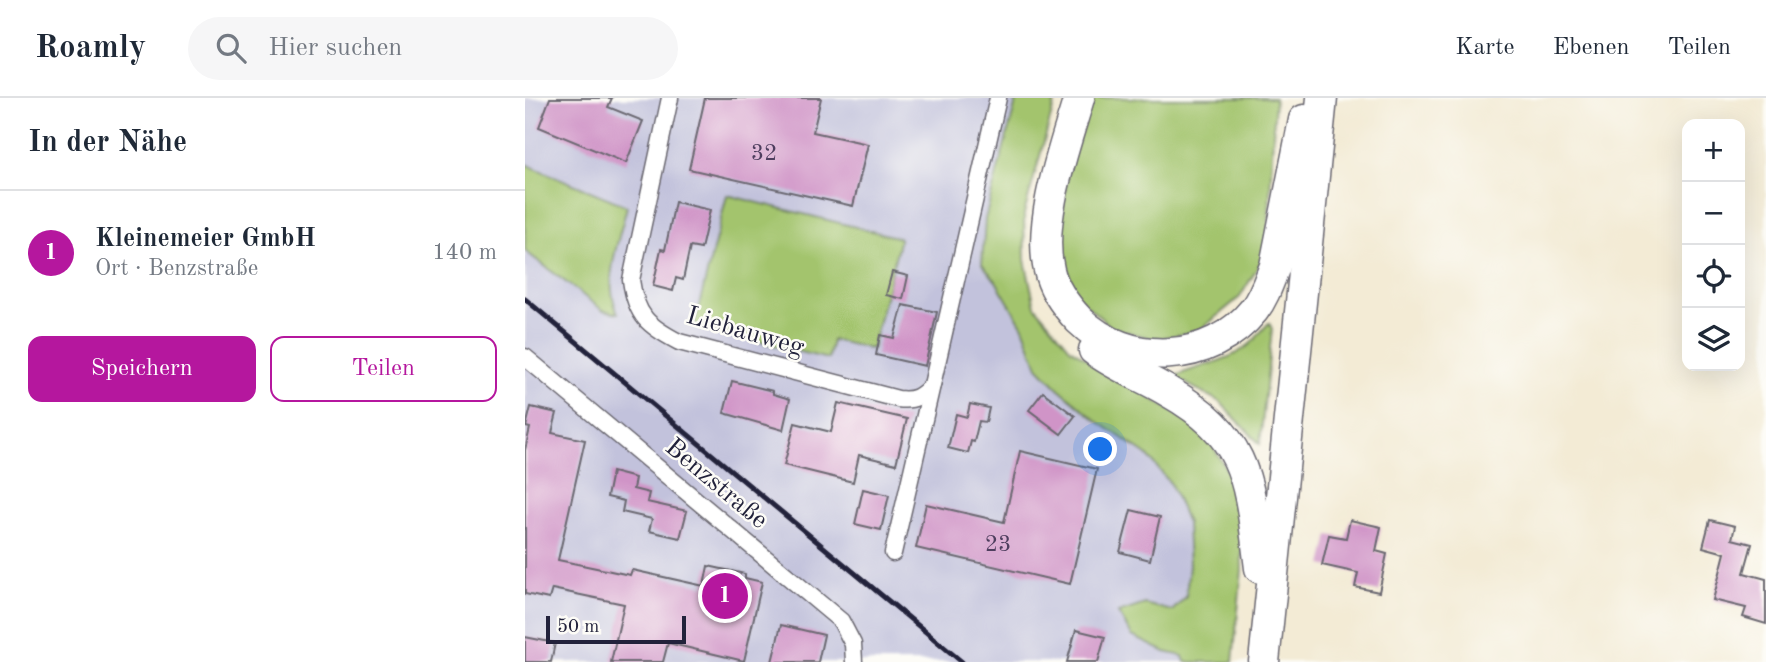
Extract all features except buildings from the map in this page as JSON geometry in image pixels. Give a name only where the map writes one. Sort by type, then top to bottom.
[{"type":"highway","points":[[1062,98],[1041,173],[1032,228],[1033,249],[1042,291],[1062,321],[1098,353],[1170,392],[1200,411],[1217,426],[1242,467],[1251,493],[1260,568]]},
{"type":"highway","points":[[1079,98],[1055,180],[1048,225],[1049,270],[1069,309],[1089,329],[1110,342],[1158,355],[1186,352],[1208,345],[1233,331],[1255,309],[1275,266],[1311,105]]},
{"type":"highway","points":[[1255,662],[1260,568],[1311,105]]},
{"type":"highway","points":[[1264,662],[1311,105]]},
{"type":"street","name":"Liebauweg","points":[[670,98],[631,280],[633,297],[641,315],[656,330],[679,342],[898,399],[911,401],[923,396],[932,386]]},
{"type":"street","points":[[894,553],[998,98]]},
{"type":"street","name":"Benzstraße","points":[[525,357],[841,621],[853,644],[854,662]]},
{"type":"shaded area","points":[[525,98],[1017,98],[1000,162],[982,264],[996,281],[1023,327],[1038,367],[1097,421],[1147,455],[1171,484],[1187,523],[1189,565],[1186,597],[1172,611],[1145,604],[1165,652],[1184,656],[1185,662],[525,662]]},
{"type":"green space","points":[[1017,98],[1056,98],[1024,214],[1025,260],[1035,306],[1070,348],[1204,431],[1241,494],[1242,570],[1233,662],[1185,662],[1183,656],[1165,652],[1132,636],[1118,613],[1145,604],[1172,611],[1186,597],[1189,565],[1187,523],[1171,484],[1147,455],[1097,421],[1038,367],[1023,327],[996,281],[982,264],[985,219]]},
{"type":"green space","points":[[1087,98],[1275,98],[1267,252],[1240,297],[1199,331],[1155,339],[1112,328],[1074,294],[1060,240],[1068,164]]},
{"type":"green space","points":[[525,164],[627,206],[612,273],[613,300],[618,313],[603,310],[525,251]]},
{"type":"green space","points":[[727,195],[900,238],[872,349],[832,340],[828,359],[694,325]]},
{"type":"green space","points":[[1269,323],[1272,329],[1260,444],[1220,402],[1176,376],[1242,350],[1253,342]]},
{"type":"railway","points":[[525,299],[962,662]]},
{"type":"place","name":"Kleinemeier GmbH","points":[[725,596]]}]
